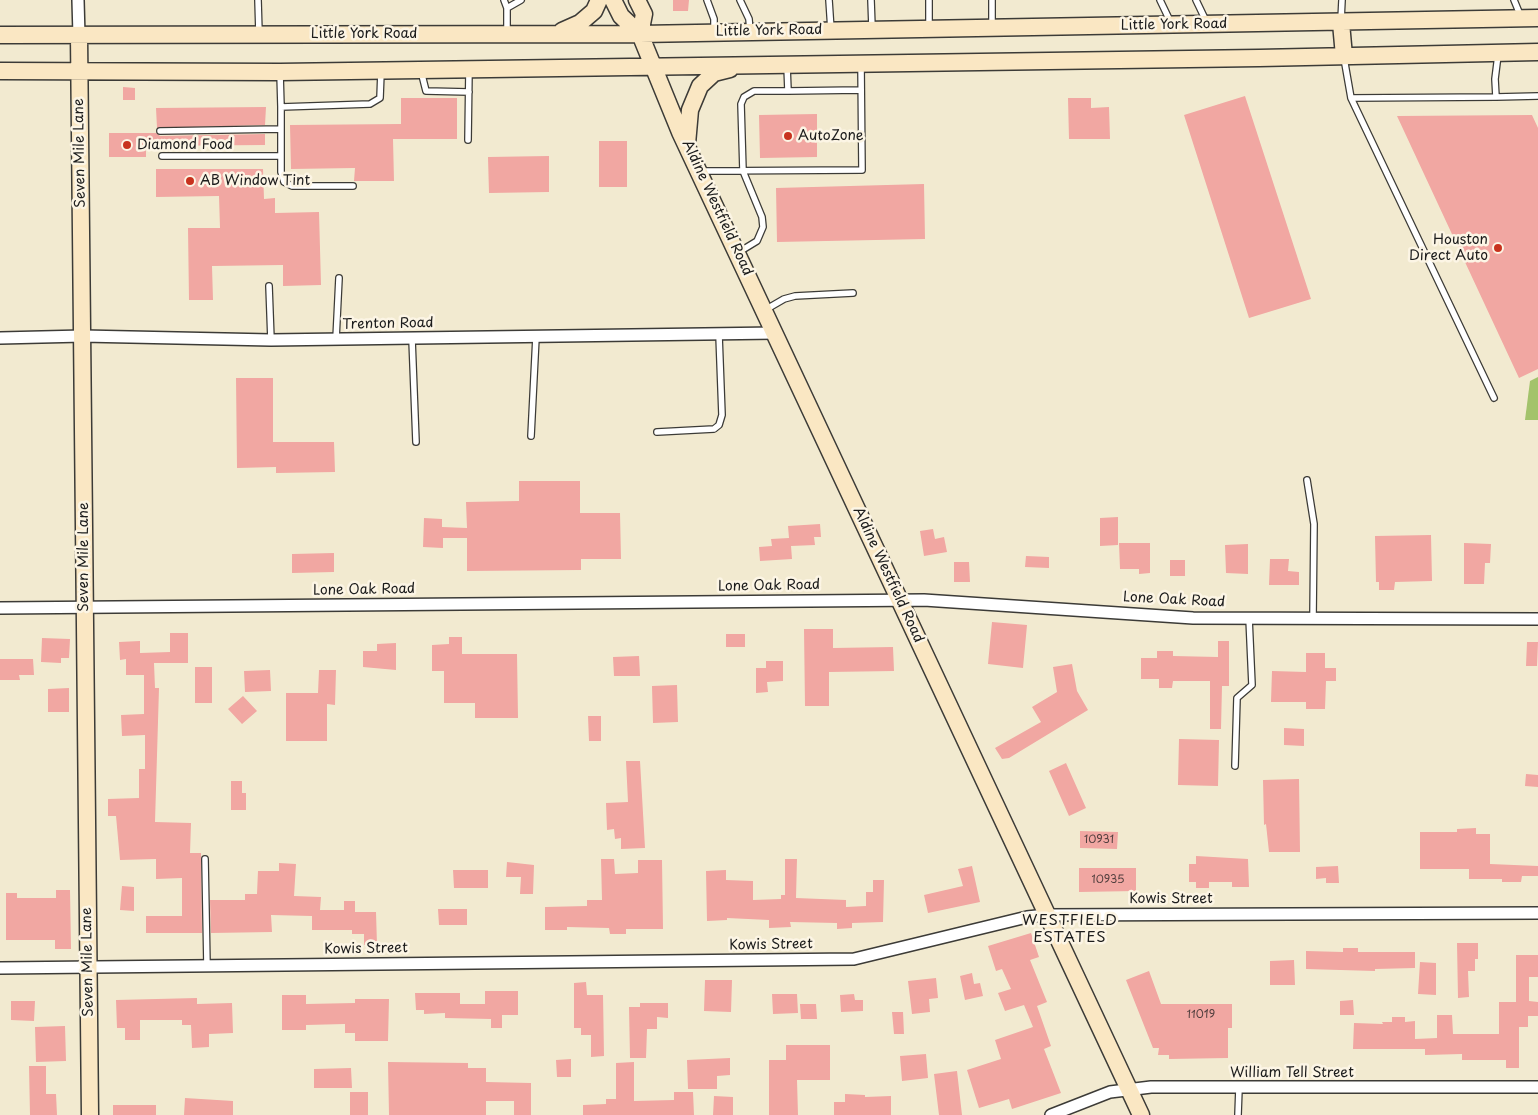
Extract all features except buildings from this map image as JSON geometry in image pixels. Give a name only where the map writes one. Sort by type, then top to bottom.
[{"type":"main road","points":[[559,32],[580,23],[594,11],[599,0]]},
{"type":"main road","name":"Aldine Westfield Road","points":[[613,0],[621,16],[640,34],[687,146],[776,333],[898,600],[1141,1115]]},
{"type":"main road","name":"Aldine Westfield Road","points":[[637,0],[644,14],[640,34]]},
{"type":"main road","name":"Little York Road","points":[[0,35],[559,32],[640,34],[1341,23],[1530,18]]},
{"type":"main road","points":[[1341,23],[1344,56]]},
{"type":"main road","name":"Seven Mile Lane","points":[[79,36],[90,1115]]},
{"type":"main road","points":[[0,71],[280,72],[1538,52]]},
{"type":"main road","points":[[687,146],[690,110],[700,86],[714,73],[745,64]]},
{"type":"street","name":"Seven Mile Lane","points":[[78,0],[79,36]]},
{"type":"street","name":"Trenton Road","points":[[0,338],[83,336],[271,340],[776,333]]},
{"type":"street","name":"Lone Oak Road","points":[[0,608],[898,600],[1193,618],[1538,619]]},
{"type":"street","name":"Kowis Street","points":[[0,968],[854,959],[1027,917],[1046,915],[1538,913]]},
{"type":"street","name":"William Tell Street","points":[[1051,1115],[1110,1092],[1152,1087],[1538,1087]]},
{"type":"lane","points":[[258,0],[259,35]]},
{"type":"lane","points":[[504,0],[507,8],[507,33]]},
{"type":"lane","points":[[507,8],[521,0]]},
{"type":"lane","points":[[707,0],[714,19],[714,32]]},
{"type":"lane","points":[[740,0],[750,19],[750,31]]},
{"type":"lane","points":[[829,0],[831,30]]},
{"type":"lane","points":[[871,0],[872,29]]},
{"type":"lane","points":[[928,0],[929,28]]},
{"type":"lane","points":[[992,0],[992,28]]},
{"type":"lane","points":[[1160,0],[1172,25]]},
{"type":"lane","points":[[1196,0],[1207,25]]},
{"type":"lane","points":[[1341,23],[1342,0]]},
{"type":"lane","points":[[1514,0],[1530,18]]},
{"type":"lane","points":[[1496,97],[1495,79],[1498,53]]},
{"type":"lane","points":[[1344,56],[1351,98],[1494,398]]},
{"type":"lane","points":[[787,64],[788,91]]},
{"type":"lane","points":[[699,171],[862,170],[861,64]]},
{"type":"lane","points":[[468,140],[470,68]]},
{"type":"lane","points":[[420,69],[426,91],[469,92]]},
{"type":"lane","points":[[281,107],[370,104],[380,98],[382,70]]},
{"type":"lane","points":[[280,72],[282,178],[288,185],[353,186]]},
{"type":"lane","points":[[738,252],[757,241],[763,227],[762,217],[744,171],[740,111],[744,97],[754,91],[861,90]]},
{"type":"lane","points":[[1351,98],[1538,96]]},
{"type":"lane","points":[[160,131],[281,129]]},
{"type":"lane","points":[[162,156],[281,156]]},
{"type":"lane","points":[[336,339],[339,278]]},
{"type":"lane","points":[[269,286],[271,340]]},
{"type":"lane","points":[[765,310],[784,299],[795,296],[853,293]]},
{"type":"lane","points":[[657,432],[714,429],[718,425],[722,415],[719,335]]},
{"type":"lane","points":[[531,436],[536,337]]},
{"type":"lane","points":[[412,338],[416,442]]},
{"type":"lane","points":[[1307,480],[1314,524],[1314,618]]},
{"type":"lane","points":[[1235,766],[1237,698],[1252,685],[1248,618]]},
{"type":"lane","points":[[205,859],[207,966]]},
{"type":"lane","points":[[1238,1088],[1238,1115]]},
{"type":"green space","points":[[1538,377],[1538,420],[1525,420],[1530,381]]},
{"type":"place","name":"AutoZone","points":[[788,136]]},
{"type":"place","name":"Diamond Food","points":[[127,145]]},
{"type":"place","name":"AB Window Tint","points":[[190,181]]},
{"type":"place","name":"Houston Direct Auto","points":[[1498,248]]},
{"type":"district","name":"WESTFIELD ESTATES","points":[[1070,930]]}]
